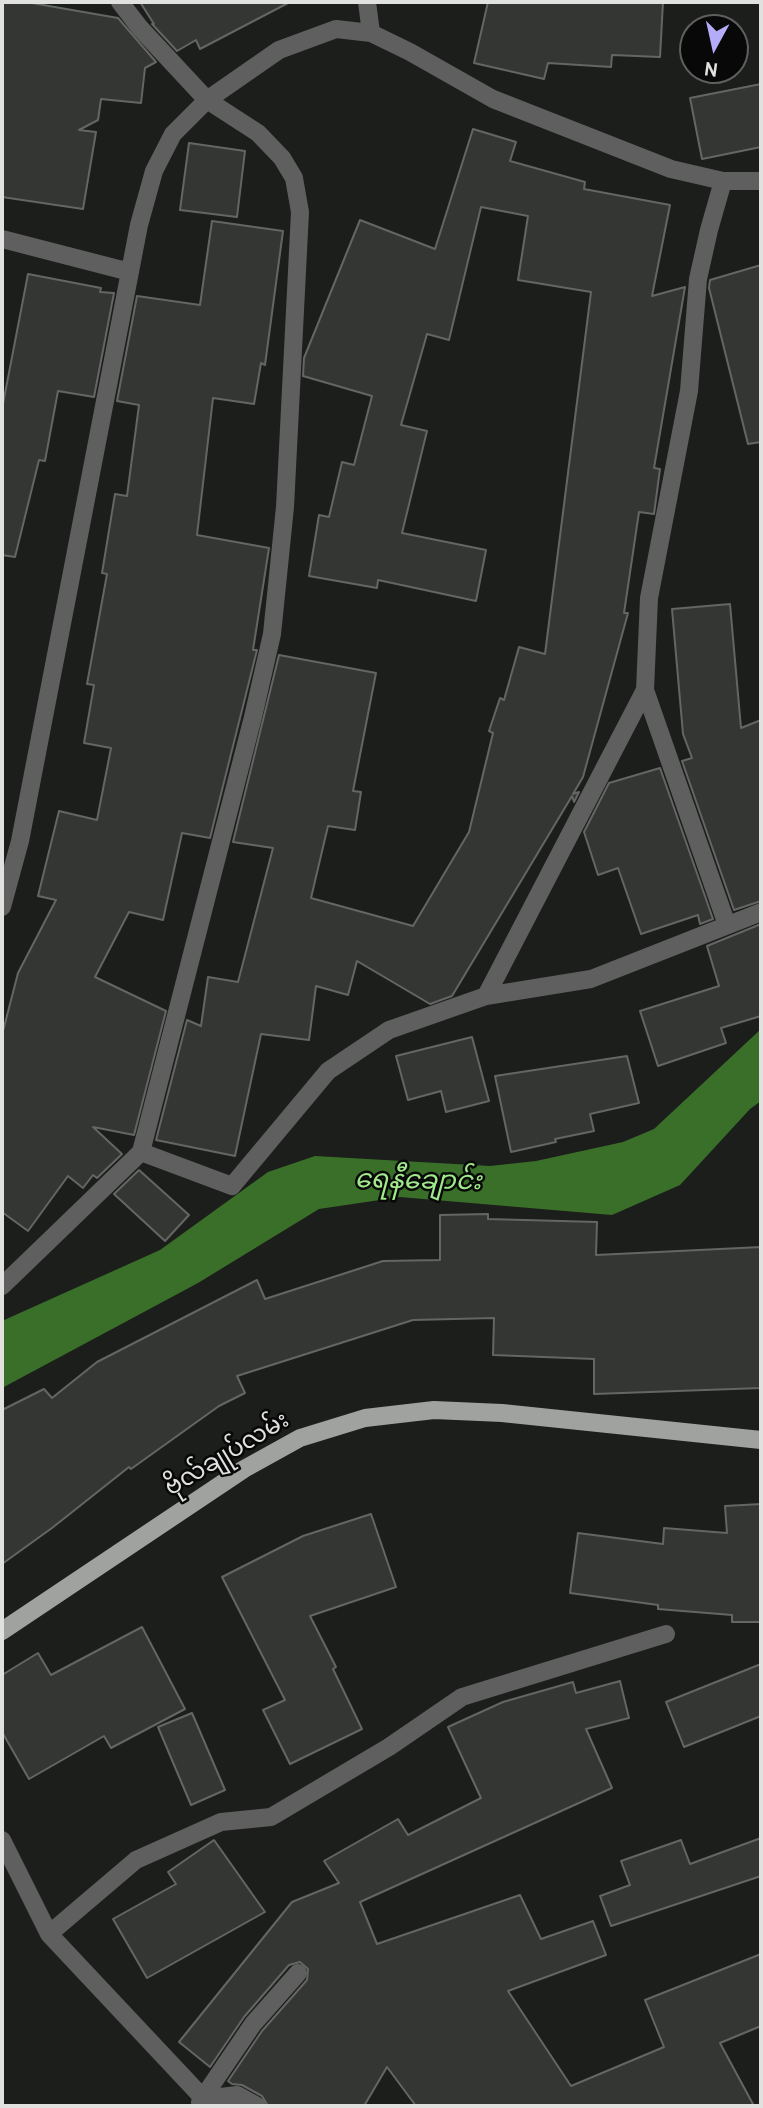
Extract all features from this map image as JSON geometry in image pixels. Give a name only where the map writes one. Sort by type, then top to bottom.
[{"type":"main road","name":"ဗိုလ်‌ချုပ်‌လမ်း","points":[[2,1631],[244,1469],[300,1438],[365,1418],[434,1410],[502,1413],[761,1440]]},
{"type":"street","points":[[2,1286],[141,1152],[270,646],[285,507],[300,212],[295,178],[282,158],[258,133],[207,100],[140,29],[120,2]]},
{"type":"street","points":[[367,2],[371,33]]},
{"type":"street","points":[[2,907],[20,841],[139,225],[154,171],[173,134],[207,100],[279,50],[336,29],[371,33],[493,99],[671,169],[723,181],[761,181]]},
{"type":"street","points":[[723,181],[698,279],[689,391],[649,597],[645,690],[727,925]]},
{"type":"street","points":[[2,239],[130,272]]},
{"type":"street","points":[[486,996],[645,690]]},
{"type":"street","points":[[141,1152],[232,1186],[328,1071],[389,1030],[486,996],[591,979],[761,912]]},
{"type":"street","points":[[49,1934],[136,1860],[221,1822],[271,1817],[389,1747],[462,1697],[666,1634]]},
{"type":"street","points":[[2,1840],[49,1934],[199,2103]]},
{"type":"street","points":[[199,2103],[253,2024],[298,1973]]},
{"type":"street","points":[[199,2103],[237,2095],[257,2106]]},
{"type":"water","name":"ရေနီချောင်း","points":[[761,1029],[761,1101],[750,1109],[680,1185],[612,1215],[400,1197],[319,1209],[198,1283],[2,1388],[2,1321],[160,1250],[268,1172],[315,1156],[490,1166],[536,1161],[623,1142],[654,1129]]},
{"type":"building","points":[[2,2],[26,2],[118,18],[156,62],[145,68],[141,103],[101,99],[98,120],[79,130],[96,132],[83,209],[2,197]]},
{"type":"building","points":[[140,2],[290,2],[200,49],[196,40],[177,51],[152,24]]},
{"type":"building","points":[[488,2],[663,2],[660,57],[612,55],[611,67],[548,63],[544,79],[474,63]]},
{"type":"building","points":[[761,84],[761,147],[702,159],[690,98]]},
{"type":"building","points":[[473,129],[516,142],[510,161],[585,182],[584,189],[670,205],[652,296],[685,287],[654,468],[660,469],[654,514],[639,512],[624,613],[628,613],[583,777],[573,794],[579,792],[574,802],[572,796],[452,996],[430,1004],[357,961],[348,995],[316,986],[309,1040],[261,1034],[235,1156],[156,1140],[187,1020],[201,1026],[208,977],[238,982],[273,848],[233,842],[279,655],[376,673],[353,791],[361,792],[355,830],[328,826],[311,898],[413,926],[469,832],[493,733],[489,731],[500,698],[504,700],[519,647],[545,654],[591,292],[518,280],[528,216],[481,207],[449,340],[427,334],[401,425],[427,431],[402,533],[486,550],[476,601],[378,580],[377,588],[309,576],[319,515],[329,517],[342,462],[354,465],[372,396],[303,376],[304,358],[360,220],[435,249]]},
{"type":"building","points":[[189,143],[245,151],[237,217],[180,210]]},
{"type":"building","points":[[212,221],[283,231],[265,365],[261,363],[254,404],[213,398],[197,535],[269,548],[253,650],[257,650],[210,838],[182,833],[163,920],[129,912],[95,977],[166,1011],[134,1135],[93,1127],[122,1154],[97,1178],[93,1175],[83,1188],[68,1176],[28,1231],[2,1212],[2,1035],[18,973],[56,900],[38,896],[59,811],[97,820],[111,748],[84,743],[94,685],[87,684],[107,574],[102,573],[115,494],[127,496],[139,405],[117,401],[137,296],[200,305]]},
{"type":"building","points":[[761,265],[761,442],[748,444],[709,288],[710,280]]},
{"type":"building","points":[[28,274],[114,293],[94,397],[58,391],[45,461],[39,460],[15,557],[2,555],[2,409]]},
{"type":"building","points":[[730,604],[741,728],[761,720],[761,901],[734,910],[682,761],[692,758],[683,734],[672,609]]},
{"type":"building","points":[[660,768],[713,919],[700,924],[698,915],[641,934],[618,868],[598,875],[584,832],[609,783]]},
{"type":"building","points":[[761,924],[761,1016],[721,1028],[726,1043],[658,1066],[640,1011],[719,986],[707,946]]},
{"type":"building","points":[[472,1037],[489,1101],[446,1112],[441,1091],[408,1100],[396,1056]]},
{"type":"building","points":[[627,1056],[639,1103],[590,1114],[594,1131],[511,1152],[495,1076]]},
{"type":"building","points":[[139,1170],[189,1215],[165,1241],[114,1194]]},
{"type":"building","points":[[488,1214],[488,1219],[597,1222],[596,1255],[761,1247],[761,1388],[594,1394],[594,1359],[493,1355],[494,1318],[413,1320],[237,1376],[245,1393],[219,1406],[131,1469],[129,1467],[2,1564],[2,1410],[44,1389],[52,1398],[97,1362],[257,1280],[265,1299],[383,1261],[440,1260],[440,1215]]},
{"type":"building","points":[[761,1504],[761,1622],[732,1622],[732,1615],[658,1609],[658,1605],[570,1593],[578,1533],[663,1544],[664,1528],[727,1533],[725,1506]]},
{"type":"building","points":[[371,1514],[396,1587],[310,1616],[336,1667],[333,1669],[362,1729],[290,1764],[263,1710],[285,1700],[222,1577],[303,1536]]},
{"type":"building","points":[[142,1627],[185,1709],[111,1748],[104,1736],[29,1779],[2,1732],[2,1675],[38,1653],[51,1675]]},
{"type":"building","points":[[761,1664],[761,1716],[684,1747],[666,1702]]},
{"type":"building","points":[[620,1681],[629,1718],[586,1729],[612,1788],[360,1902],[377,1944],[520,1895],[541,1939],[593,1921],[606,1955],[508,1991],[571,2086],[664,2047],[645,2000],[761,1954],[761,2026],[720,2043],[754,2106],[416,2106],[387,2067],[364,2106],[268,2106],[262,2096],[228,2081],[262,2031],[307,1980],[308,1969],[300,1962],[289,1965],[244,2017],[210,2067],[179,2042],[292,1902],[339,1883],[324,1861],[398,1819],[408,1835],[481,1798],[448,1727],[503,1702],[573,1682],[576,1693]]},
{"type":"building","points":[[192,1713],[225,1790],[191,1805],[158,1727]]},
{"type":"building","points":[[761,1838],[761,1876],[611,1926],[600,1896],[630,1885],[621,1861],[681,1840],[690,1864]]},
{"type":"building","points":[[214,1840],[265,1912],[147,1978],[113,1919],[176,1884],[168,1872]]}]
